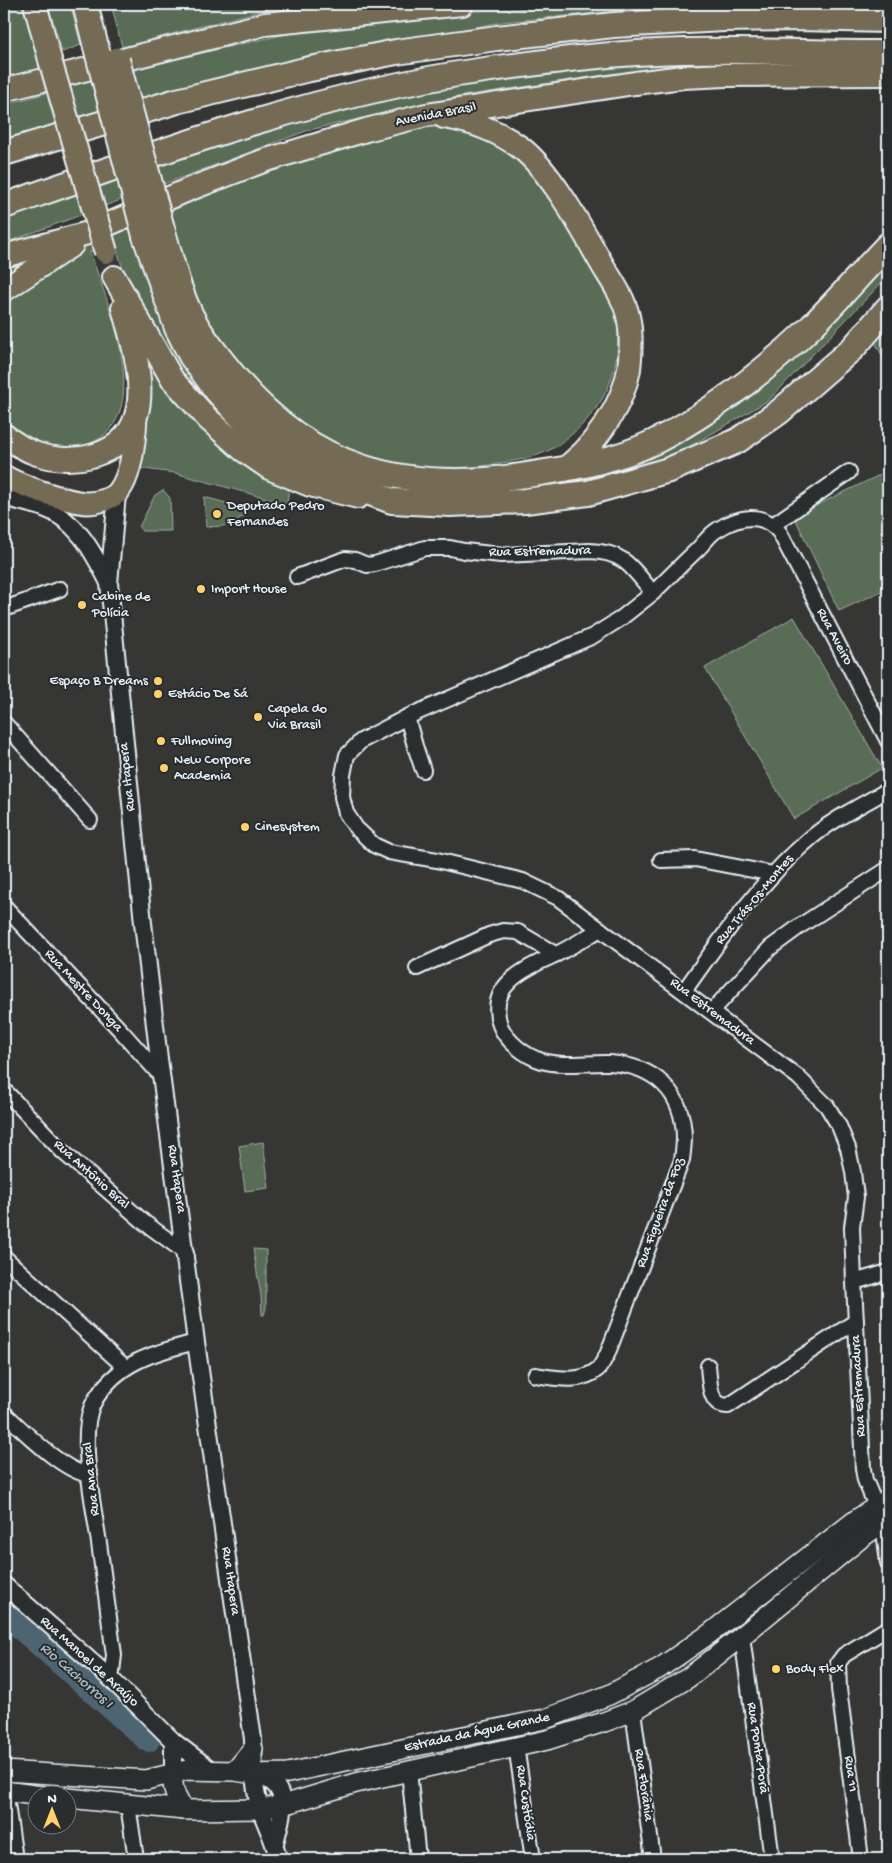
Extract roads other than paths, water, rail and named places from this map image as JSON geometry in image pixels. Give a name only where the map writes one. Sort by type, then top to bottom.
[{"type":"highway","points":[[4,436],[15,444],[38,454],[57,459],[97,455],[108,450],[126,434],[136,417],[139,393],[129,331],[35,4]]},
{"type":"highway","points":[[85,4],[104,44],[177,328],[191,356],[217,391],[253,430],[284,455],[313,472],[392,502]]},
{"type":"highway","points":[[102,4],[104,44]]},
{"type":"highway","points":[[265,24],[297,4]]},
{"type":"highway","points":[[4,90],[265,24],[462,4]]},
{"type":"highway","points":[[4,153],[177,101],[305,70],[396,52],[496,38],[614,25],[724,19],[888,20]]},
{"type":"highway","points":[[4,206],[188,142],[312,105],[448,76],[484,70],[602,57],[683,51],[888,53]]},
{"type":"highway","name":"Avenida Brasil","points":[[4,256],[88,233],[190,189],[263,161],[426,114],[682,77],[726,74],[888,74]]},
{"type":"highway","points":[[426,114],[469,121],[493,131],[521,148],[534,161],[579,224],[618,292],[628,315],[630,344],[628,369],[623,390],[608,419],[589,446],[564,470]]},
{"type":"highway","points":[[153,231],[194,321],[210,347],[252,398],[269,414],[294,434],[349,463],[374,471],[434,481],[478,481],[564,470],[604,461],[632,452],[658,440],[717,404],[810,327],[888,245]]},
{"type":"highway","points":[[5,290],[88,233]]},
{"type":"highway","points":[[114,276],[172,379],[208,419],[244,450],[269,468],[310,485],[348,496],[392,502],[450,504],[525,502],[588,493],[669,470],[736,441],[779,412],[853,348],[888,308]]},
{"type":"main road","points":[[4,476],[27,486],[82,503],[99,502],[117,494],[127,473],[133,446],[136,417]]},
{"type":"main road","name":"Estrada da Água Grande","points":[[78,1799],[184,1810],[261,1809],[282,1805],[356,1783],[546,1740],[633,1711],[688,1678],[742,1636],[861,1538],[884,1512]]},
{"type":"main road","name":"Estrada da Água Grande","points":[[4,1771],[146,1780],[187,1770],[275,1774],[303,1771],[557,1715],[609,1695],[660,1668],[709,1634],[773,1583],[884,1512]]},
{"type":"main road","points":[[235,1771],[253,1749]]},
{"type":"main road","points":[[172,1773],[174,1796],[184,1810]]},
{"type":"main road","points":[[4,1787],[28,1793]]},
{"type":"street","points":[[776,529],[849,472]]},
{"type":"street","name":"Rua Itapera","points":[[117,494],[109,584],[144,931],[196,1342],[253,1749],[254,1774],[261,1809],[277,1851]]},
{"type":"street","name":"Rua Itapera","points":[[4,497],[40,506],[64,518],[85,540],[109,584]]},
{"type":"street","name":"Rua Estremadura","points":[[776,529],[756,518],[750,518],[738,520],[717,530],[653,593],[620,619],[593,636],[407,717],[361,741],[347,755],[343,775],[342,797],[346,813],[356,828],[374,845],[389,852],[437,860],[523,881],[558,898],[798,1077],[827,1106],[839,1126],[848,1148],[856,1197],[852,1227],[864,1475],[884,1512],[888,1563]]},
{"type":"street","name":"Rua Aveiro","points":[[776,529],[888,742]]},
{"type":"street","name":"Rua Estremadura","points":[[297,577],[345,559],[356,560],[367,565],[431,548],[450,548],[501,555],[603,551],[624,560],[653,593]]},
{"type":"street","points":[[4,609],[60,589]]},
{"type":"street","points":[[407,717],[414,746],[423,770]]},
{"type":"street","points":[[4,723],[90,820]]},
{"type":"street","name":"Rua Trás-Os-Montes","points":[[684,991],[722,938],[773,874],[805,843],[828,825],[888,790]]},
{"type":"street","points":[[661,860],[695,859],[773,874]]},
{"type":"street","points":[[712,1012],[770,948],[800,926],[888,869]]},
{"type":"street","name":"Rua Mestre Donga","points":[[4,906],[162,1077]]},
{"type":"street","name":"Rua Figueira da Foz","points":[[535,1375],[565,1379],[587,1376],[598,1368],[607,1355],[682,1160],[684,1138],[678,1105],[667,1087],[656,1077],[636,1067],[610,1063],[556,1063],[541,1061],[522,1051],[503,1031],[497,1014],[500,995],[507,984],[518,974],[600,929]]},
{"type":"street","points":[[417,968],[489,935],[503,931],[518,932],[555,954]]},
{"type":"street","name":"Rua Antônio Bral","points":[[4,1090],[64,1152],[145,1223],[186,1253]]},
{"type":"street","points":[[4,1257],[125,1367]]},
{"type":"street","points":[[854,1282],[888,1272]]},
{"type":"street","points":[[708,1366],[712,1397],[721,1406],[728,1406],[856,1321]]},
{"type":"street","name":"Rua Ana Bral","points":[[110,1678],[114,1655],[90,1475],[87,1435],[90,1414],[93,1404],[100,1394],[125,1367],[156,1352],[196,1342]]},
{"type":"street","points":[[4,1413],[57,1458],[79,1472],[90,1475]]},
{"type":"street","name":"Rua Manoel de Araújo","points":[[4,1585],[110,1678],[173,1741],[211,1770]]},
{"type":"street","name":"Rua 11","points":[[861,1859],[839,1689],[838,1663],[844,1655],[888,1628]]},
{"type":"street","name":"Rua Ponta-Porã","points":[[742,1636],[772,1859]]},
{"type":"street","name":"Rua Florânia","points":[[633,1711],[654,1859]]},
{"type":"street","points":[[172,1773],[173,1741]]},
{"type":"street","name":"Rua Custódia","points":[[516,1746],[533,1859]]},
{"type":"street","points":[[409,1771],[418,1859]]},
{"type":"street","points":[[254,1774],[276,1787],[282,1805],[277,1851]]},
{"type":"street","points":[[4,1787],[15,1859]]},
{"type":"street","points":[[128,1805],[136,1859]]},
{"type":"waterway","name":"Rio Cachorros I","points":[[4,1613],[148,1740]]},
{"type":"place","name":"Deputado Pedro Fernandes","points":[[217,514]]},
{"type":"place","name":"Import House","points":[[201,589]]},
{"type":"place","name":"Cabine de Polícia","points":[[82,605]]},
{"type":"place","name":"Espaço B Dreams","points":[[158,681]]},
{"type":"place","name":"Estácio De Sá","points":[[158,694]]},
{"type":"place","name":"Capela do Via Brasil","points":[[258,717]]},
{"type":"place","name":"Fullmoving","points":[[161,741]]},
{"type":"place","name":"New Corpore Academia","points":[[164,768]]},
{"type":"place","name":"Cinesystem","points":[[245,827]]},
{"type":"place","name":"Body Flex","points":[[776,1669]]}]
